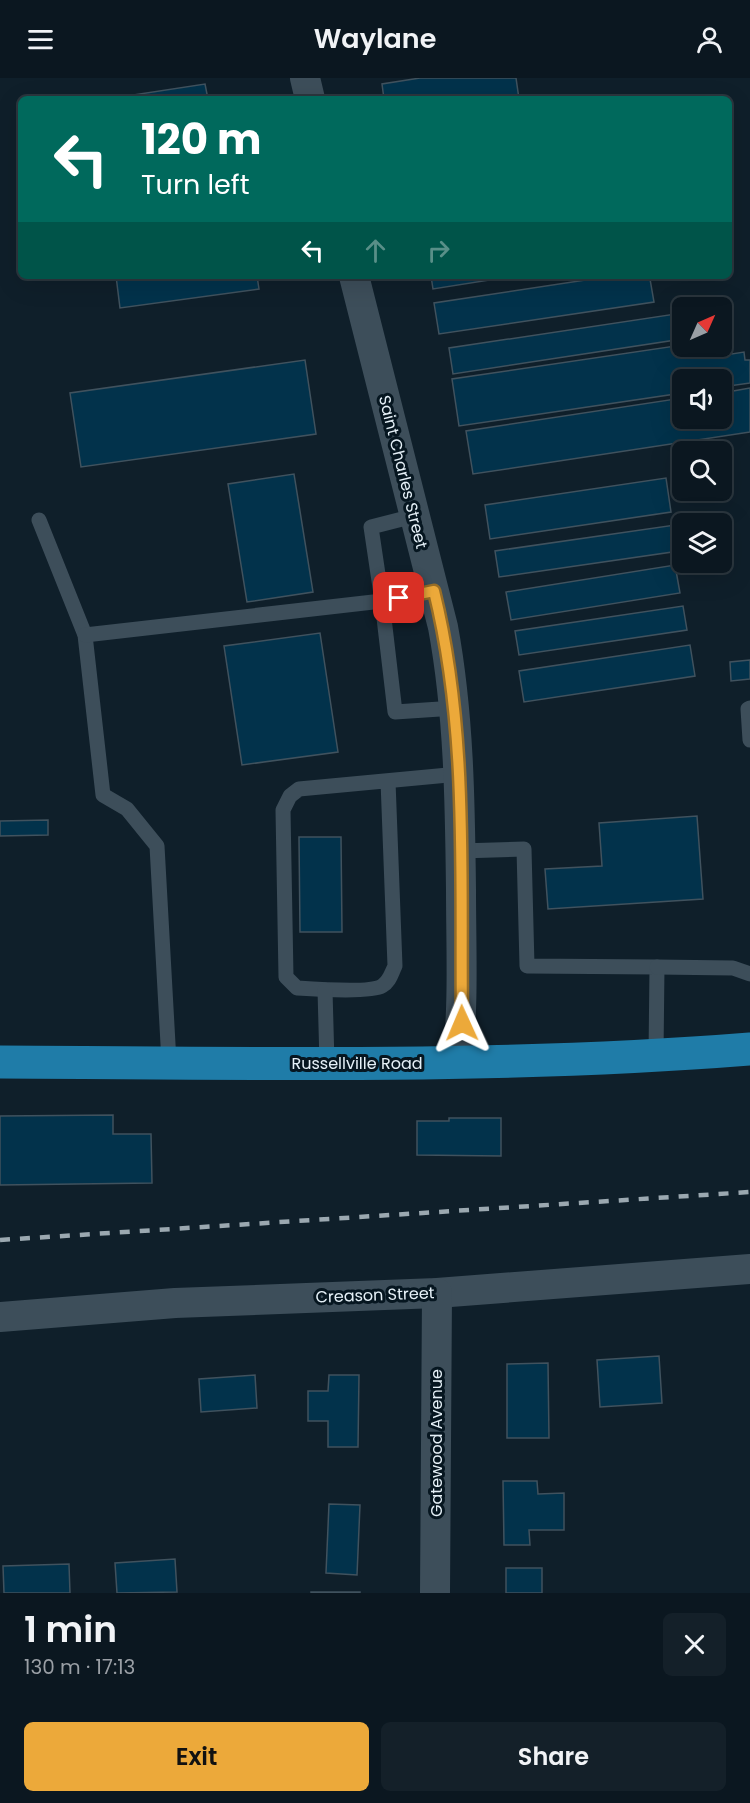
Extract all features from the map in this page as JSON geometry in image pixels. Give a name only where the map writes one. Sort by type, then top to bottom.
[{"type":"main road","name":"Russellville Road","points":[[0,1062],[457,1063],[656,1056],[750,1049]]},
{"type":"street","points":[[305,78],[309,96]]},
{"type":"street","name":"Saint Charles Street","points":[[355,279],[434,591],[451,668],[459,774],[462,1023],[457,1063]]},
{"type":"street","name":"Creason Street","points":[[0,1317],[175,1302],[437,1293],[750,1269]]},
{"type":"street","name":"Gatewood Avenue","points":[[435,1593],[437,1293]]},
{"type":"lane","points":[[414,516],[371,527],[395,712],[455,708]]},
{"type":"lane","points":[[39,520],[85,635],[103,795],[127,809],[157,846],[170,1062]]},
{"type":"lane","points":[[85,635],[382,601],[434,591]]},
{"type":"lane","points":[[750,708],[748,709],[750,740]]},
{"type":"lane","points":[[388,781],[394,966],[388,981],[380,988],[325,990],[297,988],[286,976],[283,810],[290,796],[299,789],[459,774]]},
{"type":"lane","points":[[460,851],[524,849],[527,966],[733,968],[750,974]]},
{"type":"lane","points":[[656,1056],[657,967]]},
{"type":"lane","points":[[325,990],[327,1063]]},
{"type":"building","points":[[420,78],[516,78],[519,96],[384,96],[382,84]]},
{"type":"building","points":[[205,84],[207,96],[127,96]]},
{"type":"building","points":[[116,279],[257,279],[259,289],[120,308]]},
{"type":"building","points":[[431,279],[496,279],[433,289]]},
{"type":"building","points":[[592,279],[650,279],[654,302],[439,334],[434,303]]},
{"type":"building","points":[[672,315],[672,341],[453,374],[449,348]]},
{"type":"building","points":[[672,346],[672,357],[732,357],[732,354],[744,352],[745,360],[750,360],[750,383],[732,386],[732,369],[672,369],[672,394],[459,426],[452,379]]},
{"type":"building","points":[[305,360],[316,434],[81,467],[70,393]]},
{"type":"building","points":[[750,388],[750,432],[691,441],[672,441],[672,444],[473,474],[466,431],[672,400],[672,429],[732,429],[732,391]]},
{"type":"building","points":[[294,474],[313,592],[247,602],[228,484]]},
{"type":"building","points":[[666,478],[671,512],[490,539],[485,505]]},
{"type":"building","points":[[672,525],[672,552],[499,577],[495,551]]},
{"type":"building","points":[[672,565],[672,573],[676,573],[680,593],[511,620],[506,592]]},
{"type":"building","points":[[683,606],[687,630],[519,655],[515,631]]},
{"type":"building","points":[[320,633],[338,752],[242,765],[224,646]]},
{"type":"building","points":[[690,645],[695,676],[524,702],[519,671]]},
{"type":"building","points":[[750,660],[750,679],[731,681],[730,662]]},
{"type":"building","points":[[697,816],[703,899],[548,909],[545,869],[602,866],[599,823]]},
{"type":"building","points":[[48,820],[48,835],[0,836],[0,821]]},
{"type":"building","points":[[299,837],[341,837],[342,932],[300,932]]},
{"type":"building","points":[[113,1115],[113,1134],[151,1134],[152,1183],[0,1185],[0,1116]]},
{"type":"building","points":[[449,1118],[501,1118],[501,1156],[417,1155],[417,1121],[449,1121]]},
{"type":"building","points":[[659,1356],[662,1403],[600,1407],[597,1360]]},
{"type":"building","points":[[548,1363],[549,1438],[507,1438],[507,1364]]},
{"type":"building","points":[[255,1375],[257,1408],[201,1412],[199,1379]]},
{"type":"building","points":[[329,1375],[359,1375],[358,1447],[328,1447],[328,1421],[308,1421],[308,1391],[328,1391]]},
{"type":"building","points":[[503,1481],[537,1481],[538,1494],[564,1493],[564,1530],[529,1530],[530,1545],[504,1545]]},
{"type":"building","points":[[329,1504],[360,1505],[357,1575],[326,1573]]},
{"type":"building","points":[[175,1559],[177,1592],[117,1593],[115,1563]]},
{"type":"building","points":[[69,1564],[70,1593],[4,1593],[3,1566]]},
{"type":"building","points":[[506,1568],[542,1568],[542,1593],[506,1593]]},
{"type":"building","points":[[360,1592],[360,1593],[311,1593]]},
{"type":"railway","points":[[0,1240],[750,1192]]},
{"type":"route","points":[[399,598],[434,591],[451,668],[458,748],[462,1023]]}]
